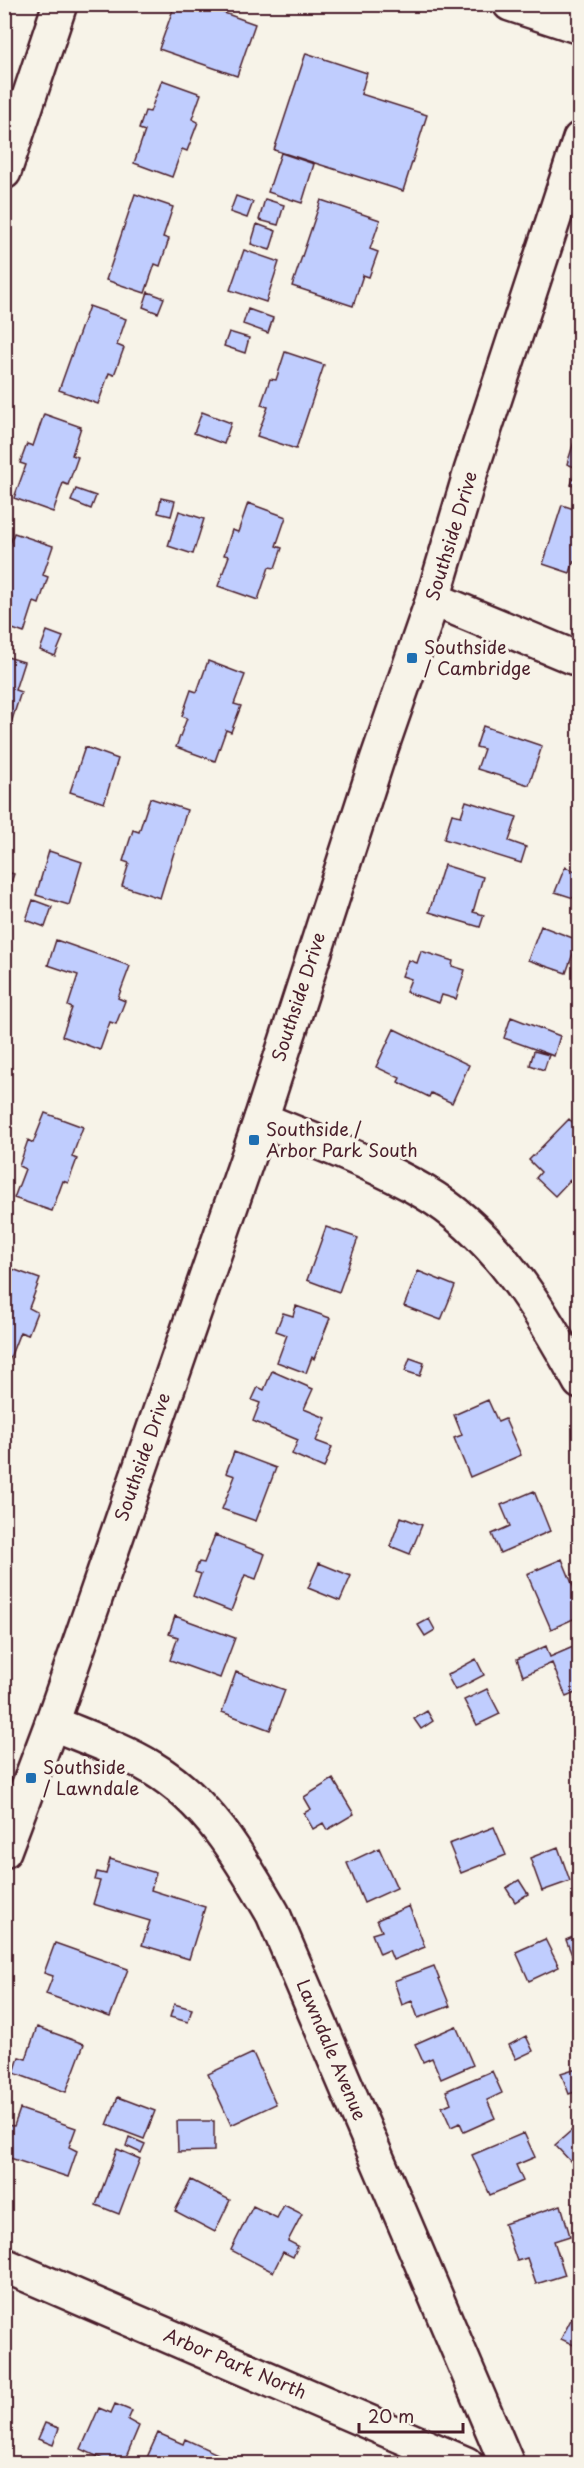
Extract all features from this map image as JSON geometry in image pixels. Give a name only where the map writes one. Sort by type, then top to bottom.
[{"type":"street","points":[[4,172],[60,4]]},
{"type":"street","points":[[510,4],[579,27]]},
{"type":"street","name":"Southside Drive","points":[[4,1851],[52,1723],[261,1119],[373,771],[433,599],[471,471],[579,139]]},
{"type":"street","points":[[433,599],[579,660]]},
{"type":"street","points":[[261,1119],[362,1161],[425,1193],[460,1218],[490,1247],[519,1281],[549,1326],[579,1382]]},
{"type":"street","name":"Lawndale Avenue","points":[[52,1723],[153,1769],[181,1788],[205,1812],[233,1846],[273,1914],[507,2463]]},
{"type":"street","name":"Arbor Park North","points":[[4,2265],[466,2463]]},
{"type":"building","points":[[175,4],[199,4],[255,24],[237,76],[159,49]]},
{"type":"building","points":[[306,53],[367,73],[361,94],[427,115],[403,191],[274,150]]},
{"type":"building","points":[[162,80],[201,94],[192,119],[198,122],[187,151],[182,149],[172,177],[134,163],[145,131],[139,129],[145,111],[150,112]]},
{"type":"building","points":[[281,153],[314,164],[302,203],[268,192]]},
{"type":"building","points":[[135,194],[173,207],[163,237],[169,239],[160,266],[155,264],[145,293],[106,280]]},
{"type":"building","points":[[236,196],[253,202],[247,218],[230,212]]},
{"type":"building","points":[[265,199],[284,205],[278,225],[259,220]]},
{"type":"building","points":[[321,200],[380,220],[370,249],[378,252],[369,277],[363,275],[353,306],[292,286]]},
{"type":"building","points":[[257,224],[276,231],[270,250],[251,244]]},
{"type":"building","points":[[244,250],[279,262],[266,302],[230,290]]},
{"type":"building","points":[[148,292],[164,298],[158,313],[143,307]]},
{"type":"building","points":[[89,306],[126,319],[117,345],[124,348],[114,375],[109,373],[98,404],[59,390]]},
{"type":"building","points":[[248,309],[273,318],[268,333],[243,324]]},
{"type":"building","points":[[229,332],[249,338],[245,353],[224,346]]},
{"type":"building","points":[[285,352],[324,365],[296,449],[257,436],[268,407],[261,405],[270,379],[276,380]]},
{"type":"building","points":[[202,412],[231,423],[224,444],[194,433]]},
{"type":"building","points":[[44,414],[81,427],[72,455],[78,457],[68,485],[63,483],[53,512],[14,498],[26,465],[20,463],[27,444],[33,446]]},
{"type":"building","points":[[574,442],[580,444],[580,488],[571,485],[577,468],[567,464]]},
{"type":"building","points":[[76,489],[96,496],[91,509],[71,501]]},
{"type":"building","points":[[161,498],[175,501],[171,516],[158,513]]},
{"type":"building","points":[[248,503],[286,517],[276,546],[282,548],[275,568],[269,567],[258,600],[218,586],[229,556],[224,555],[232,530],[238,532]]},
{"type":"building","points":[[562,505],[580,511],[580,563],[574,561],[570,573],[543,564]]},
{"type":"building","points":[[179,511],[204,519],[193,554],[168,546]]},
{"type":"building","points":[[14,533],[53,546],[43,575],[48,577],[39,604],[34,602],[24,633],[4,626],[4,559]]},
{"type":"building","points":[[47,631],[63,637],[55,656],[40,650]]},
{"type":"building","points":[[4,656],[24,662],[15,690],[21,692],[12,720],[6,718],[4,722]]},
{"type":"building","points":[[208,661],[245,675],[234,704],[241,706],[231,732],[226,730],[215,761],[176,747],[187,718],[182,716],[191,690],[197,692]]},
{"type":"building","points":[[483,726],[542,746],[529,785],[477,769],[484,749],[476,747]]},
{"type":"building","points":[[85,747],[118,759],[104,803],[70,792]]},
{"type":"building","points":[[150,798],[187,810],[160,898],[122,886],[129,863],[123,861],[133,830],[139,832]]},
{"type":"building","points":[[466,801],[517,817],[509,841],[526,847],[521,863],[444,839],[452,814],[461,816]]},
{"type":"building","points":[[49,851],[82,862],[69,905],[36,895]]},
{"type":"building","points":[[444,865],[483,877],[473,912],[484,915],[480,927],[429,912]]},
{"type":"building","points":[[565,867],[580,873],[580,900],[555,892]]},
{"type":"building","points":[[4,871],[14,874],[8,890],[4,889]]},
{"type":"building","points":[[33,900],[52,907],[45,927],[26,920]]},
{"type":"building","points":[[541,926],[578,940],[566,973],[528,960]]},
{"type":"building","points":[[56,940],[130,966],[118,998],[125,1001],[116,1024],[110,1022],[100,1050],[62,1036],[72,1008],[68,1006],[78,975],[48,965]]},
{"type":"building","points":[[421,951],[453,961],[452,966],[465,970],[456,999],[442,995],[439,1003],[406,992],[411,979],[402,976],[408,960],[417,963]]},
{"type":"building","points":[[511,1017],[560,1036],[554,1056],[504,1038]]},
{"type":"building","points":[[394,1029],[469,1065],[452,1103],[431,1093],[429,1097],[398,1082],[400,1078],[376,1067]]},
{"type":"building","points":[[534,1051],[549,1055],[544,1070],[530,1065]]},
{"type":"building","points":[[45,1113],[83,1127],[72,1157],[77,1159],[68,1183],[63,1181],[52,1211],[14,1198],[25,1169],[19,1166],[28,1140],[33,1143]]},
{"type":"building","points":[[569,1119],[580,1129],[580,1189],[570,1180],[555,1196],[536,1178],[541,1172],[529,1160]]},
{"type":"building","points":[[326,1227],[358,1238],[339,1292],[307,1280]]},
{"type":"building","points":[[4,1266],[40,1279],[29,1308],[37,1312],[28,1335],[20,1332],[8,1363],[4,1362]]},
{"type":"building","points":[[418,1271],[455,1286],[441,1320],[404,1306]]},
{"type":"building","points":[[296,1306],[330,1318],[306,1373],[277,1362],[287,1335],[276,1331],[283,1313],[293,1316]]},
{"type":"building","points":[[410,1358],[424,1363],[420,1376],[405,1371]]},
{"type":"building","points":[[272,1371],[313,1389],[304,1409],[326,1418],[316,1441],[332,1447],[324,1468],[292,1454],[298,1440],[253,1421],[260,1403],[252,1400],[258,1387],[264,1390]]},
{"type":"building","points":[[488,1400],[498,1422],[505,1419],[521,1455],[470,1477],[454,1438],[462,1435],[454,1415]]},
{"type":"building","points":[[234,1452],[276,1468],[256,1521],[222,1509],[235,1476],[226,1473]]},
{"type":"building","points":[[534,1491],[550,1531],[500,1553],[492,1534],[510,1526],[501,1505]]},
{"type":"building","points":[[401,1517],[422,1525],[410,1554],[390,1546]]},
{"type":"building","points":[[215,1535],[265,1554],[256,1579],[245,1575],[231,1611],[193,1596],[201,1574],[195,1572],[199,1562],[204,1563]]},
{"type":"building","points":[[562,1559],[576,1593],[580,1591],[580,1616],[551,1629],[527,1574]]},
{"type":"building","points":[[319,1563],[351,1576],[340,1601],[308,1588]]},
{"type":"building","points":[[175,1616],[235,1638],[220,1678],[170,1660],[178,1637],[169,1634]]},
{"type":"building","points":[[429,1619],[435,1630],[425,1636],[418,1625]]},
{"type":"building","points":[[580,1644],[580,1691],[566,1697],[552,1663],[523,1676],[517,1659],[546,1646],[550,1657]]},
{"type":"building","points":[[476,1659],[484,1675],[455,1690],[447,1675]]},
{"type":"building","points":[[236,1672],[285,1690],[270,1730],[222,1712]]},
{"type":"building","points":[[487,1689],[500,1714],[477,1725],[464,1700]]},
{"type":"building","points":[[427,1711],[433,1721],[421,1729],[414,1719]]},
{"type":"building","points":[[333,1779],[354,1814],[327,1830],[323,1823],[313,1829],[304,1813],[311,1809],[304,1797]]},
{"type":"building","points":[[494,1827],[506,1855],[461,1873],[449,1844]]},
{"type":"building","points":[[558,1847],[570,1881],[542,1891],[530,1858]]},
{"type":"building","points":[[379,1848],[397,1888],[364,1903],[347,1863]]},
{"type":"building","points":[[110,1859],[156,1873],[151,1890],[205,1907],[189,1959],[142,1945],[150,1921],[93,1904],[100,1881],[95,1880],[97,1872],[106,1874]]},
{"type":"building","points":[[519,1880],[528,1894],[515,1902],[506,1888]]},
{"type":"building","points":[[409,1906],[425,1947],[393,1960],[389,1950],[380,1954],[372,1934],[382,1931],[377,1920]]},
{"type":"building","points":[[580,1934],[580,1958],[574,1960],[566,1940]]},
{"type":"building","points":[[545,1939],[559,1967],[529,1981],[516,1952]]},
{"type":"building","points":[[55,1943],[128,1969],[110,2017],[46,1994],[53,1976],[44,1973]]},
{"type":"building","points":[[434,1966],[450,2006],[418,2018],[412,2001],[402,2005],[394,1981]]},
{"type":"building","points":[[174,2004],[192,2009],[188,2022],[170,2017]]},
{"type":"building","points":[[456,2026],[473,2065],[441,2079],[432,2058],[423,2062],[415,2044]]},
{"type":"building","points":[[37,2027],[84,2044],[66,2092],[14,2073],[19,2057],[26,2059]]},
{"type":"building","points":[[526,2036],[533,2051],[516,2059],[509,2045]]},
{"type":"building","points":[[253,2053],[276,2104],[231,2125],[208,2074]]},
{"type":"building","points":[[580,2067],[580,2090],[569,2094],[561,2073]]},
{"type":"building","points":[[492,2071],[502,2093],[487,2100],[495,2118],[464,2132],[460,2123],[451,2127],[442,2107],[451,2103],[446,2091]]},
{"type":"building","points":[[118,2097],[155,2111],[144,2139],[107,2125]]},
{"type":"building","points":[[20,2109],[76,2128],[69,2147],[77,2151],[68,2177],[4,2156],[8,2140],[4,2139],[4,2125],[14,2126]]},
{"type":"building","points":[[177,2121],[214,2121],[214,2151],[178,2152]]},
{"type":"building","points":[[580,2123],[580,2158],[573,2164],[555,2145]]},
{"type":"building","points":[[524,2133],[535,2157],[516,2165],[523,2181],[490,2195],[472,2155]]},
{"type":"building","points":[[129,2137],[145,2144],[141,2153],[126,2146]]},
{"type":"building","points":[[117,2149],[140,2159],[119,2214],[96,2205]]},
{"type":"building","points":[[191,2180],[230,2200],[215,2232],[175,2211]]},
{"type":"building","points":[[284,2205],[302,2214],[288,2241],[298,2246],[293,2257],[283,2252],[273,2272],[231,2250],[253,2206],[277,2218]]},
{"type":"building","points":[[561,2205],[570,2236],[554,2241],[565,2275],[536,2284],[527,2258],[517,2261],[504,2224]]},
{"type":"building","points":[[580,2306],[580,2348],[561,2339]]},
{"type":"building","points":[[115,2404],[132,2411],[128,2420],[139,2426],[123,2464],[113,2464],[81,2449],[99,2408],[111,2413]]},
{"type":"building","points":[[45,2423],[59,2428],[53,2445],[38,2439]]},
{"type":"building","points":[[158,2433],[183,2444],[185,2439],[220,2455],[216,2464],[144,2464]]},
{"type":"place","name":"Southside / Cambridge","points":[[412,658]]},
{"type":"place","name":"Southside / Arbor Park South","points":[[254,1140]]},
{"type":"place","name":"Southside / Lawndale","points":[[31,1778]]}]
